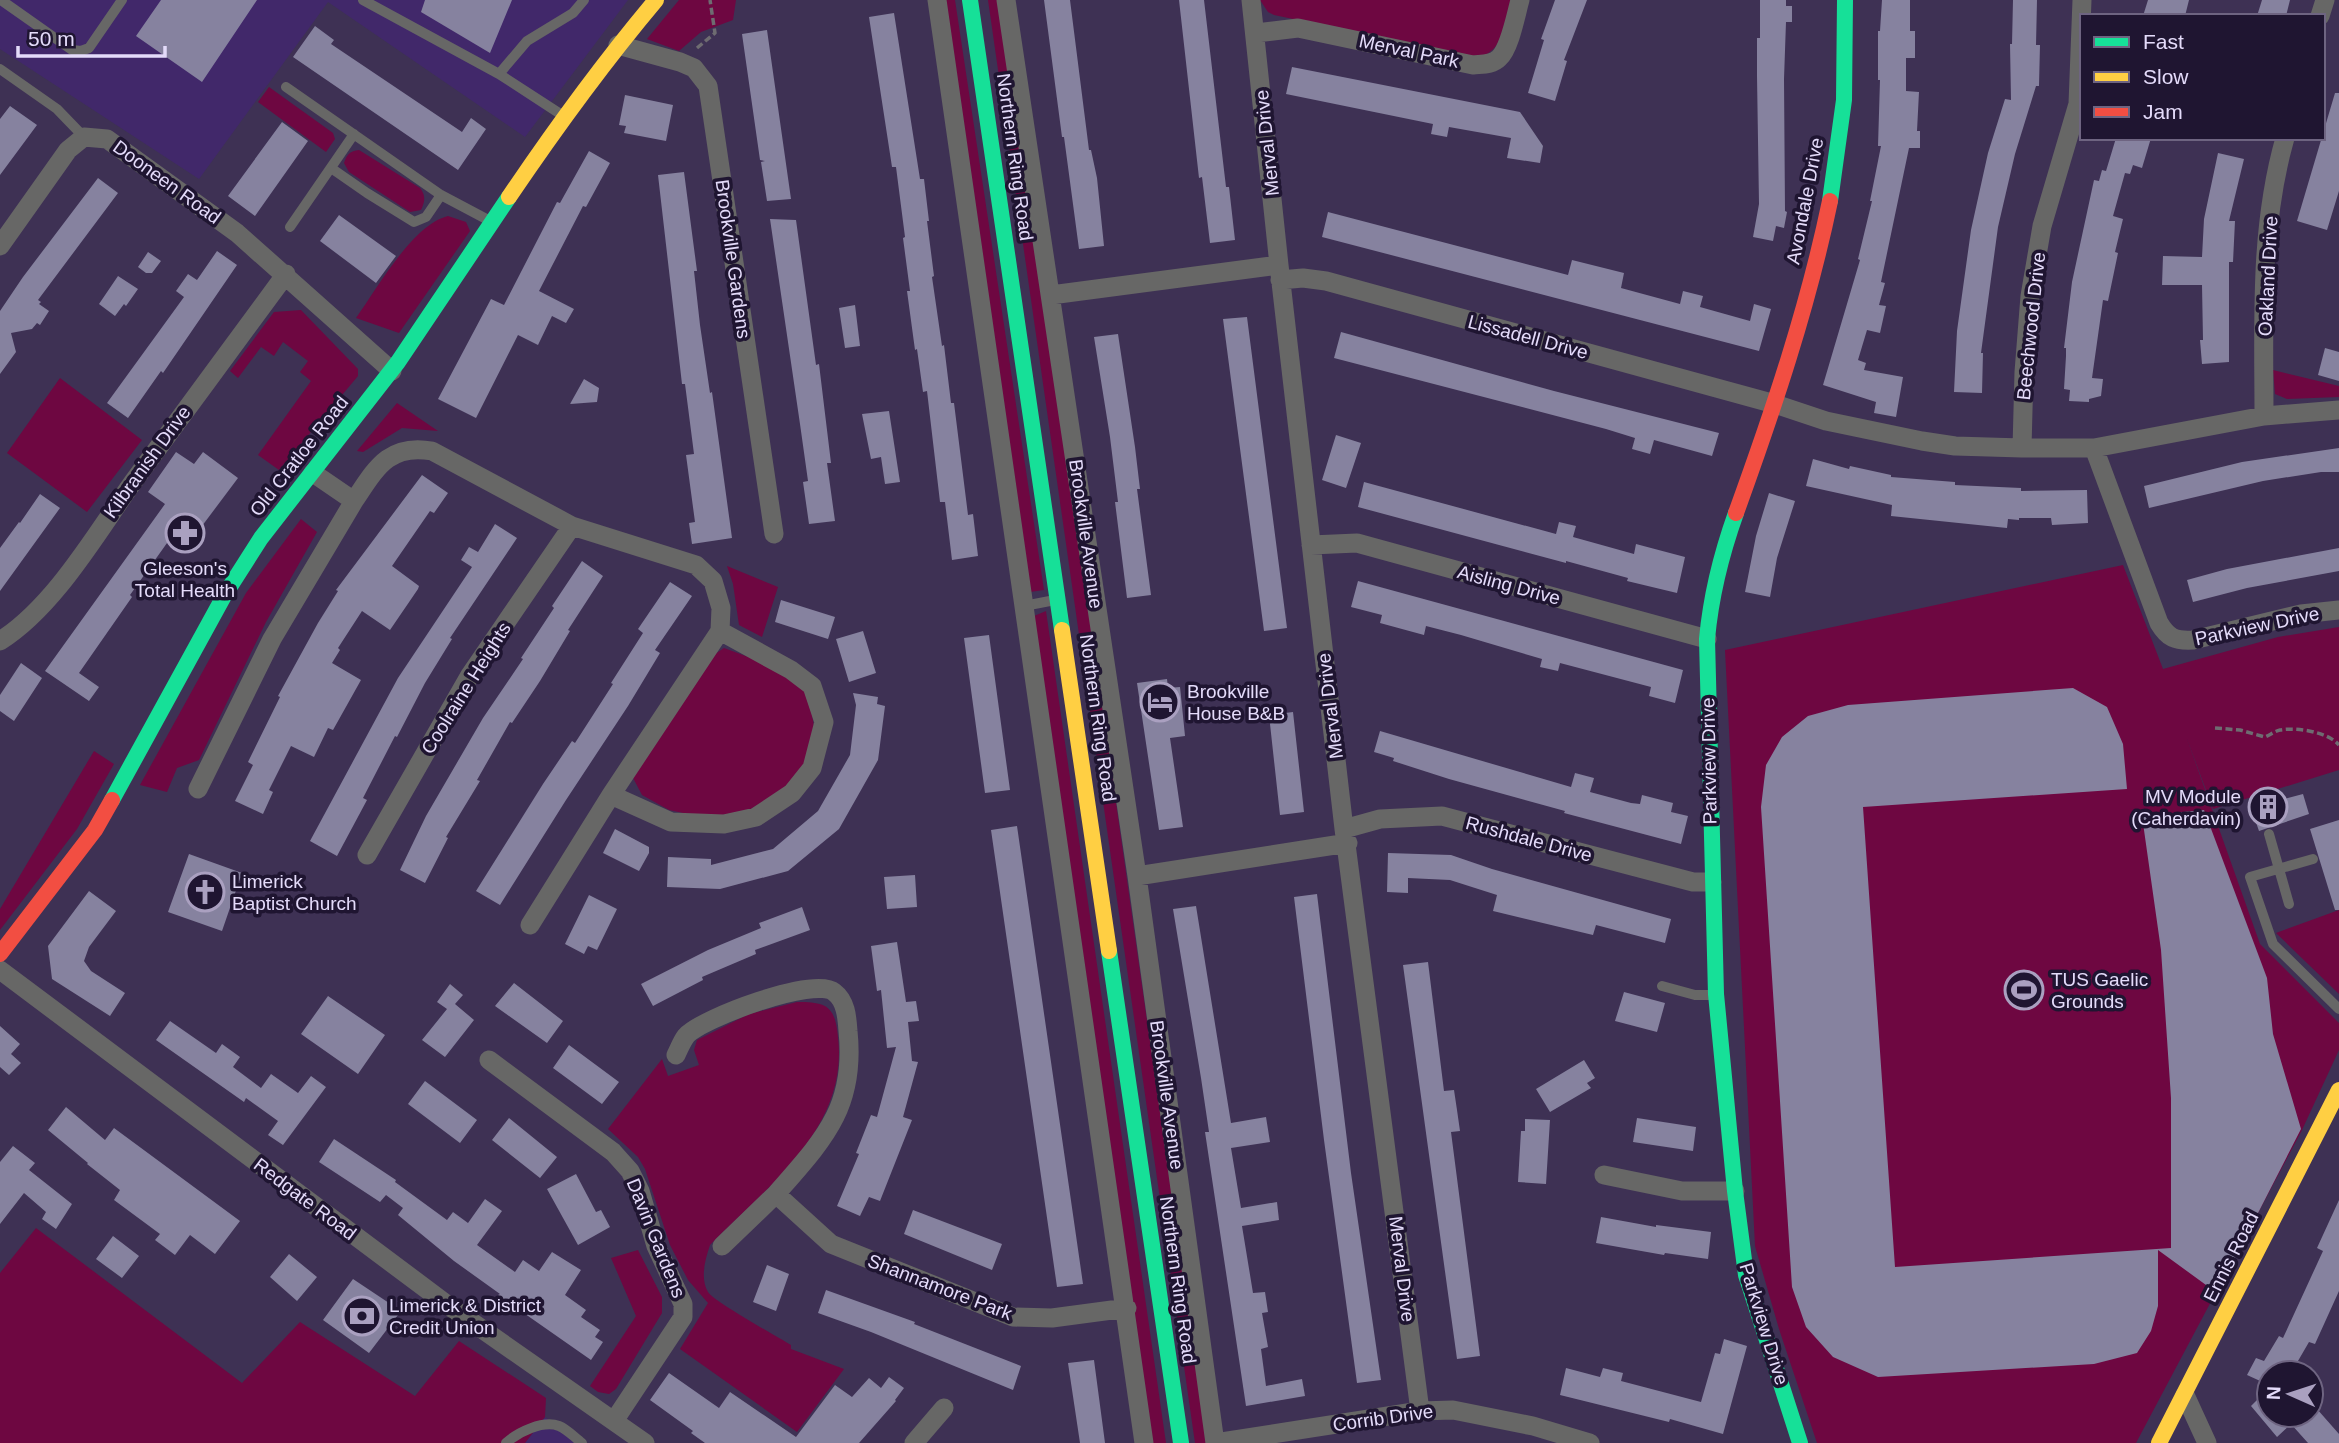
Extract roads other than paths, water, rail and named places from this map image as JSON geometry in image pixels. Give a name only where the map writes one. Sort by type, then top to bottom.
[{"type":"street","name":"Old Cratloe Road","points":[[0,954],[95,830],[224,596],[277,515],[313,473],[391,371],[564,116],[656,0]]},
{"type":"street","points":[[937,0],[1127,1308],[1144,1443]]},
{"type":"street","name":"Northern Ring Road","points":[[970,0],[1181,1443]]},
{"type":"street","name":"Brookville Avenue","points":[[1006,0],[1137,876],[1215,1443]]},
{"type":"street","name":"Merval Drive","points":[[1251,0],[1311,545],[1420,1411]]},
{"type":"street","name":"Merval Park","points":[[1256,33],[1298,28],[1473,65],[1489,64],[1504,51],[1520,0]]},
{"type":"street","name":"Avondale Drive","points":[[1775,404],[1824,236],[1835,178],[1844,100],[1845,0]]},
{"type":"street","name":"Brookville Gardens","points":[[618,45],[694,68],[708,86],[774,534]]},
{"type":"street","name":"Beechwood Drive","points":[[2022,448],[2030,296],[2042,226],[2078,104],[2080,52]]},
{"type":"street","points":[[0,246],[68,149],[84,137]]},
{"type":"street","name":"Dooneen Road","points":[[84,137],[107,139],[237,233],[286,274],[391,371]]},
{"type":"street","name":"Oakland Drive","points":[[2264,416],[2264,266],[2276,171],[2284,140]]},
{"type":"street","name":"Lissadell Drive","points":[[1052,295],[1279,273],[1326,281],[1775,404]]},
{"type":"street","name":"Kilbranish Drive","points":[[0,641],[19,628],[57,587],[286,274]]},
{"type":"street","points":[[1775,404],[1826,421],[1922,441],[1955,446],[2022,448],[2094,447],[2264,416],[2339,410]]},
{"type":"street","name":"Parkview Drive","points":[[1775,404],[1723,550],[1711,599],[1707,639],[1712,882],[1716,995],[1746,1275],[1800,1443]]},
{"type":"street","name":"Parkview Drive","points":[[2094,447],[2159,623],[2166,635],[2177,640],[2193,640],[2301,614],[2339,610]]},
{"type":"street","points":[[198,789],[272,639],[354,501],[381,463],[396,453],[421,449],[432,451],[572,526],[696,565],[713,581],[721,608],[720,631],[611,794],[530,925]]},
{"type":"street","points":[[313,473],[354,501]]},
{"type":"street","name":"Coolraine Heights","points":[[367,855],[470,675],[572,526]]},
{"type":"street","name":"Aisling Drive","points":[[1311,545],[1357,543],[1707,639]]},
{"type":"street","points":[[611,794],[671,822],[724,824],[755,817],[765,811],[792,793],[812,768],[824,722],[813,686],[791,670],[720,631]]},
{"type":"street","name":"Rushdale Drive","points":[[1137,876],[1346,836],[1381,819],[1442,816],[1693,883],[1712,882]]},
{"type":"street","name":"Redgate Road","points":[[0,970],[437,1297],[645,1443]]},
{"type":"street","points":[[676,1055],[687,1035],[722,1016],[762,1000],[821,987],[833,990],[843,1002],[850,1051],[848,1076],[829,1131],[776,1194],[722,1246]]},
{"type":"street","name":"Davin Gardens","points":[[489,1060],[613,1152],[630,1171],[640,1191],[656,1246],[683,1304],[683,1318],[614,1421]]},
{"type":"street","name":"Ennis Road","points":[[2159,1443],[2339,1090]]},
{"type":"street","points":[[1604,1175],[1682,1191],[1735,1191]]},
{"type":"street","name":"Shannamore Park","points":[[776,1194],[831,1244],[1013,1317],[1052,1318],[1127,1308]]},
{"type":"street","points":[[2185,1395],[2207,1443]]},
{"type":"street","points":[[914,1443],[944,1408]]},
{"type":"street","name":"Corrib Drive","points":[[1215,1443],[1420,1411],[1453,1410],[1533,1426],[1590,1443]]},
{"type":"lane","points":[[1,0],[72,50],[81,51],[89,48],[122,0]]},
{"type":"lane","points":[[363,0],[499,74],[564,116]]},
{"type":"lane","points":[[499,74],[527,41],[573,13],[584,0]]},
{"type":"lane","points":[[0,69],[57,108],[84,137]]},
{"type":"lane","points":[[286,87],[441,195],[492,222]]},
{"type":"lane","points":[[290,227],[354,134]]},
{"type":"lane","points":[[331,168],[414,222],[426,217],[441,195]]},
{"type":"lane","points":[[1024,606],[1059,599]]},
{"type":"lane","points":[[2269,834],[2289,904]]},
{"type":"lane","points":[[2313,859],[2250,877],[2273,944],[2339,1009]]},
{"type":"lane","points":[[1662,986],[1695,995],[1716,995]]},
{"type":"lane","points":[[506,1443],[513,1436],[531,1428],[551,1424],[561,1427],[583,1443]]},
{"type":"place","name":"Gleeson's Total Health","points":[[185,533]]},
{"type":"place","name":"Brookville House B&B","points":[[1160,702]]},
{"type":"place","name":"MV Module (Caherdavin)","points":[[2268,807]]},
{"type":"place","name":"Limerick Baptist Church","points":[[205,892]]},
{"type":"place","name":"TUS Gaelic Grounds","points":[[2024,990]]},
{"type":"place","name":"Limerick & District Credit Union","points":[[362,1316]]}]
